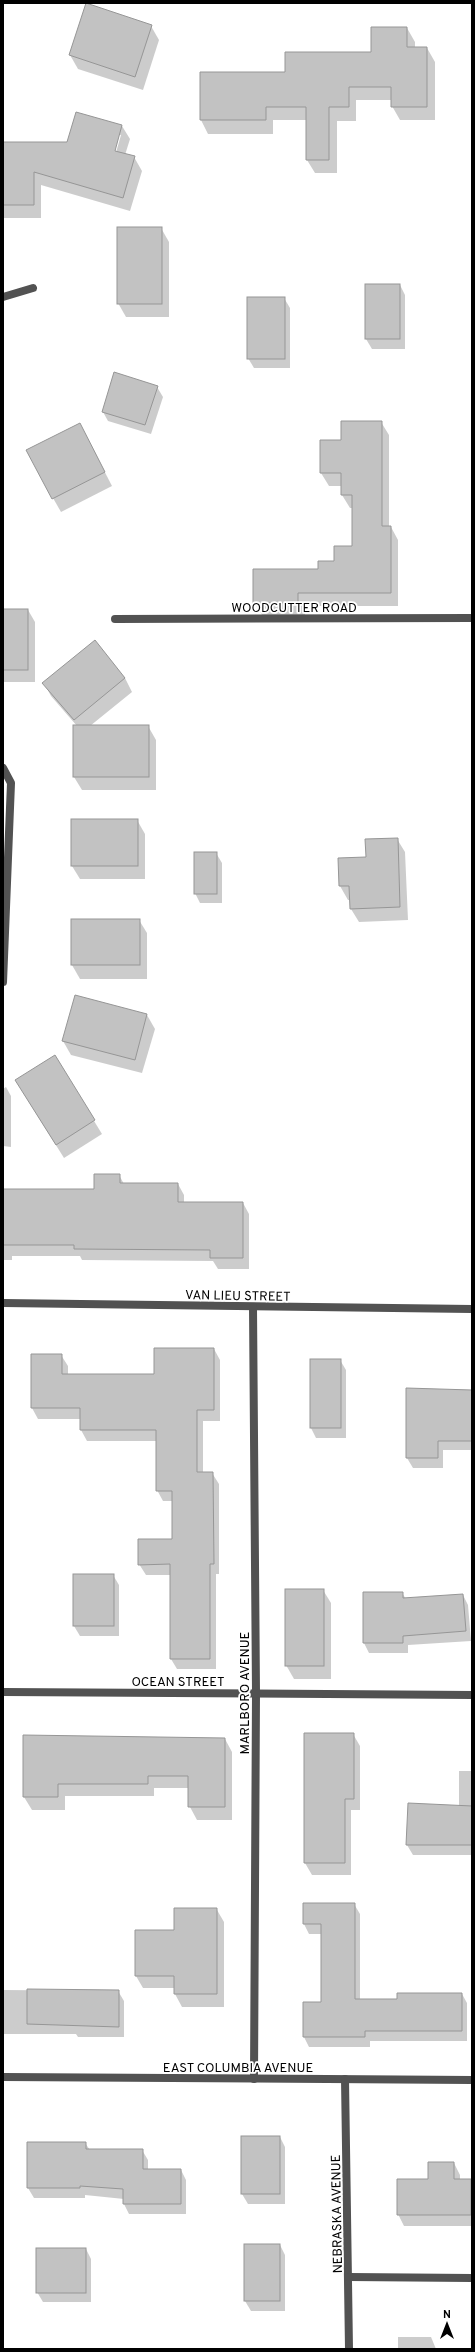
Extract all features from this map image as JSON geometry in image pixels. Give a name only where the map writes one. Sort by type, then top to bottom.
[{"type":"street","points":[[3,297],[33,288]]},
{"type":"street","name":"WOODCUTTER ROAD","points":[[115,619],[472,618]]},
{"type":"street","points":[[3,768],[11,783],[3,982]]},
{"type":"street","name":"VAN LIEU STREET","points":[[3,1303],[472,1309]]},
{"type":"street","name":"MARLBORO AVENUE","points":[[253,1307],[256,1693],[254,2079]]},
{"type":"street","name":"OCEAN STREET","points":[[3,1692],[472,1695]]},
{"type":"street","name":"EAST COLUMBIA AVENUE","points":[[3,2077],[472,2080]]},
{"type":"street","name":"NEBRASKA AVENUE","points":[[345,2079],[349,2349]]},
{"type":"street","points":[[349,2277],[472,2278]]},
{"type":"building","points":[[86,3],[152,25],[135,77],[69,55]]},
{"type":"building","points":[[371,27],[407,27],[407,47],[427,47],[427,107],[391,107],[391,87],[349,87],[349,107],[329,107],[329,160],[306,160],[306,107],[266,107],[266,120],[200,120],[200,72],[285,72],[285,52],[371,52]]},
{"type":"building","points":[[76,112],[122,125],[115,151],[135,156],[123,198],[34,172],[34,205],[3,205],[3,142],[67,142]]},
{"type":"building","points":[[117,227],[162,227],[162,304],[117,304]]},
{"type":"building","points":[[365,284],[400,284],[400,339],[365,339]]},
{"type":"building","points":[[247,297],[285,297],[285,359],[247,359]]},
{"type":"building","points":[[114,372],[158,386],[145,425],[102,412]]},
{"type":"building","points":[[341,421],[382,421],[382,526],[391,526],[391,593],[298,593],[298,603],[253,603],[253,569],[318,569],[318,561],[334,561],[334,546],[352,546],[352,495],[341,495],[341,473],[320,473],[320,440],[341,440]]},
{"type":"building","points":[[80,423],[105,472],[52,499],[26,450]]},
{"type":"building","points":[[3,609],[28,609],[28,670],[3,670]]},
{"type":"building","points":[[95,640],[125,678],[74,720],[42,683]]},
{"type":"building","points":[[73,725],[149,725],[149,777],[73,777]]},
{"type":"building","points":[[71,819],[138,819],[138,866],[71,866]]},
{"type":"building","points":[[398,838],[400,907],[350,909],[349,886],[339,886],[338,858],[366,857],[365,839]]},
{"type":"building","points":[[194,852],[217,852],[217,894],[194,894]]},
{"type":"building","points":[[71,919],[140,919],[140,965],[71,965]]},
{"type":"building","points":[[75,995],[147,1014],[135,1060],[62,1041]]},
{"type":"building","points":[[55,1055],[95,1120],[56,1145],[15,1080]]},
{"type":"building","points":[[94,1174],[120,1174],[120,1183],[178,1183],[178,1202],[243,1202],[243,1258],[210,1258],[210,1250],[74,1249],[74,1245],[3,1245],[3,1189],[94,1189]]},
{"type":"building","points":[[154,1348],[214,1348],[214,1410],[197,1410],[197,1472],[213,1472],[214,1564],[210,1564],[210,1659],[170,1659],[170,1564],[138,1565],[138,1539],[172,1539],[172,1491],[156,1491],[156,1430],[80,1430],[80,1408],[31,1408],[31,1354],[62,1354],[62,1374],[154,1374]]},
{"type":"building","points":[[310,1359],[341,1359],[341,1428],[310,1428]]},
{"type":"building","points":[[406,1388],[472,1390],[472,1441],[438,1441],[438,1458],[406,1458]]},
{"type":"building","points":[[73,1574],[114,1574],[114,1626],[73,1626]]},
{"type":"building","points":[[285,1589],[324,1589],[324,1666],[285,1666]]},
{"type":"building","points":[[363,1592],[403,1592],[403,1598],[463,1594],[466,1631],[403,1636],[403,1643],[363,1643]]},
{"type":"building","points":[[304,1733],[354,1733],[354,1799],[345,1799],[345,1863],[304,1863]]},
{"type":"building","points":[[23,1735],[225,1738],[225,1807],[188,1807],[188,1776],[148,1776],[148,1784],[58,1784],[58,1797],[23,1797]]},
{"type":"building","points":[[408,1803],[472,1806],[472,1845],[406,1845]]},
{"type":"building","points":[[303,1903],[355,1903],[355,1999],[397,1999],[397,1993],[462,1993],[462,2031],[365,2031],[365,2037],[303,2037],[303,2002],[321,2002],[321,1924],[303,1924]]},
{"type":"building","points":[[174,1908],[217,1908],[217,1994],[174,1994],[174,1976],[135,1976],[135,1930],[174,1930]]},
{"type":"building","points":[[27,1989],[119,1990],[119,2027],[27,2024]]},
{"type":"building","points":[[241,2136],[280,2136],[280,2194],[241,2194]]},
{"type":"building","points":[[27,2142],[86,2142],[86,2149],[143,2149],[143,2169],[181,2169],[181,2204],[123,2204],[123,2189],[80,2186],[80,2188],[27,2188]]},
{"type":"building","points":[[428,2162],[454,2162],[454,2179],[471,2179],[471,2215],[397,2215],[397,2179],[428,2179]]},
{"type":"building","points":[[244,2244],[280,2244],[280,2301],[244,2301]]},
{"type":"building","points":[[36,2248],[86,2248],[86,2293],[36,2293]]}]
